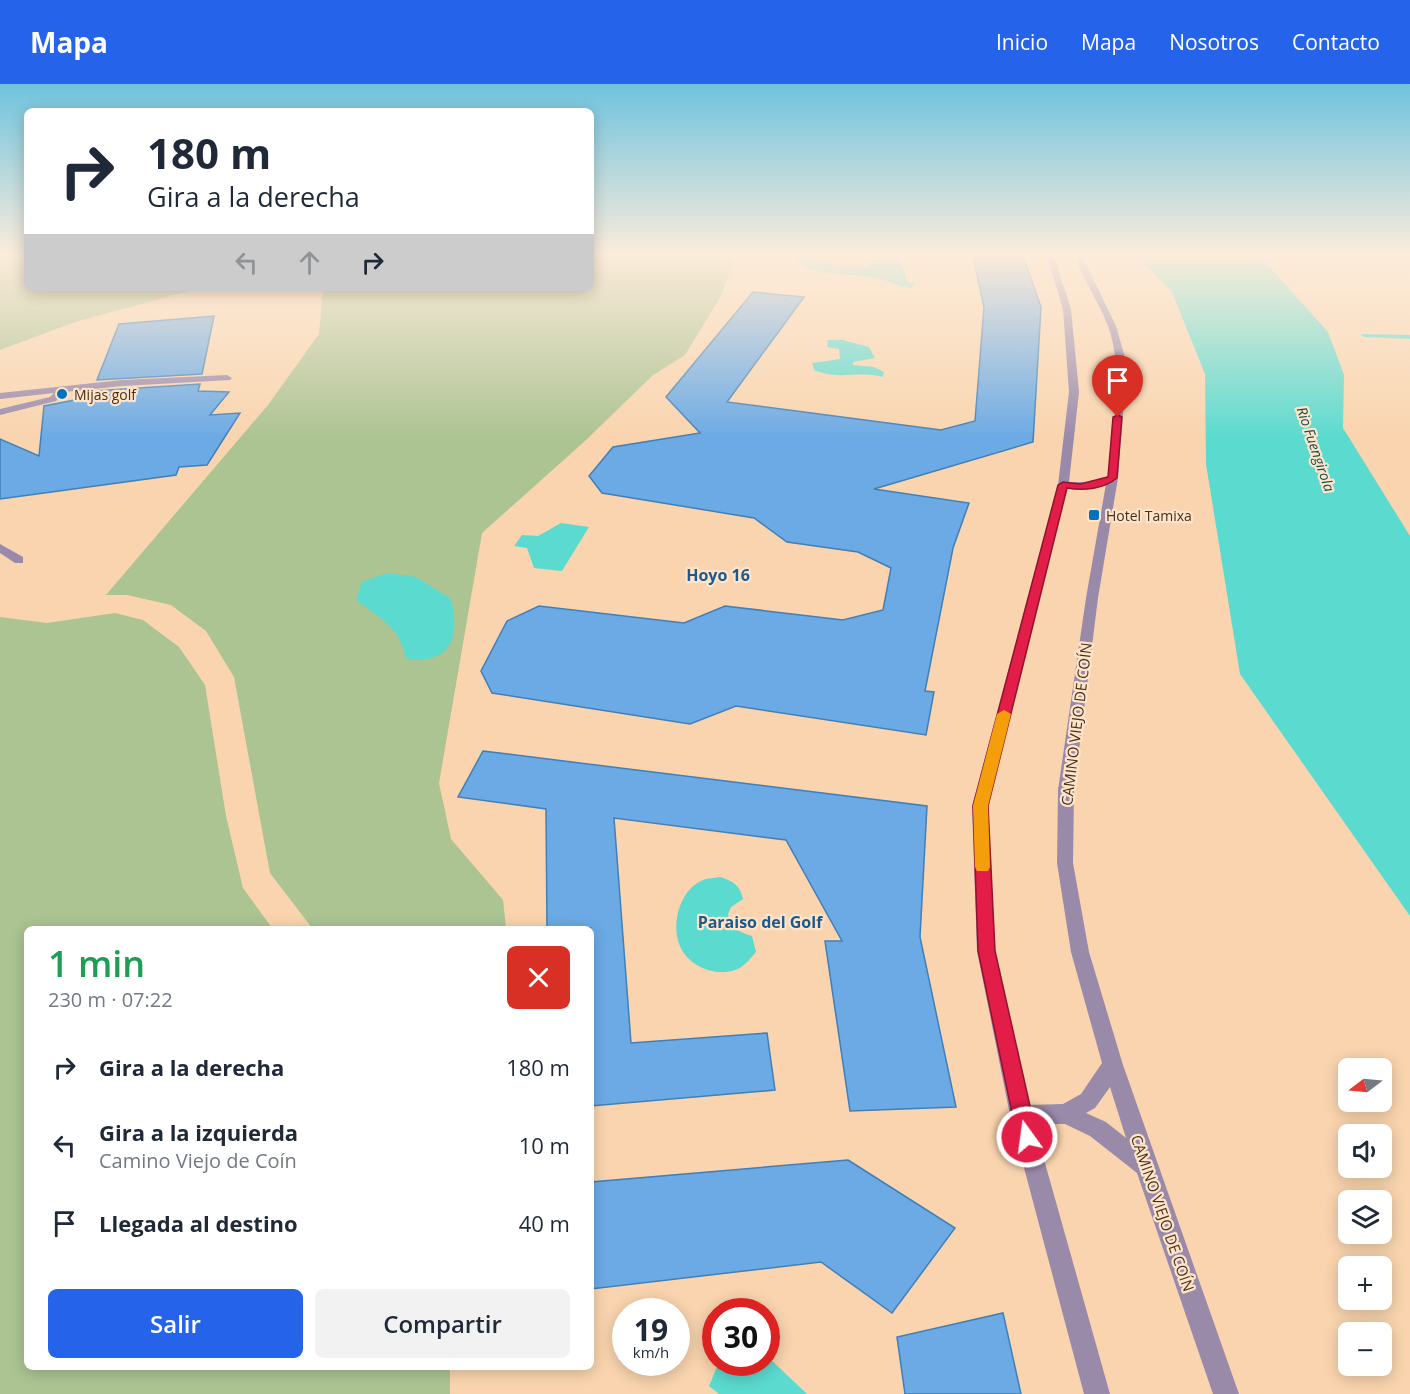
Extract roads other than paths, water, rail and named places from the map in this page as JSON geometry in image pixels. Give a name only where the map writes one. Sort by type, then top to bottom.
[{"type":"street","points":[[1068,317],[1074,392],[1063,485],[980,806],[986,951],[1021,1115],[1096,1394]]},
{"type":"street","name":"CAMINO VIEJO DE COÍN","points":[[1108,317],[1120,354],[1121,374],[1113,478],[1092,598],[1066,790],[1065,863],[1080,952],[1113,1065],[1146,1166],[1227,1394]]},
{"type":"street","points":[[0,396],[62,388],[227,378]]},
{"type":"street","points":[[0,412],[52,399],[60,394],[62,388]]},
{"type":"street","points":[[1063,485],[1080,487],[1098,484],[1113,478]]},
{"type":"street","points":[[1080,487],[1096,495],[1108,507]]},
{"type":"street","points":[[0,548],[19,560]]},
{"type":"street","points":[[1066,1114],[1088,1101],[1113,1065]]},
{"type":"street","points":[[1021,1115],[1066,1114],[1098,1129],[1146,1166]]},
{"type":"water","name":"Rio Fuengirola","points":[[1182,317],[1315,317],[1328,332],[1344,375],[1343,428],[1410,536],[1410,916],[1240,674],[1206,464],[1205,374]]},
{"type":"water","points":[[828,340],[843,340],[869,347],[875,358],[853,362],[853,365],[874,367],[884,372],[883,377],[865,374],[833,375],[814,370],[812,363],[840,359],[839,349],[827,347]]},
{"type":"water","points":[[561,523],[589,527],[562,571],[534,568],[527,548],[514,546],[522,535],[538,536]]},
{"type":"water","points":[[387,573],[416,577],[451,599],[454,612],[453,635],[444,651],[436,656],[410,660],[405,656],[403,646],[393,630],[380,617],[356,600],[362,582]]},
{"type":"water","points":[[720,877],[732,882],[740,890],[743,899],[731,907],[728,914],[729,919],[736,929],[752,936],[756,952],[741,967],[727,972],[711,971],[689,959],[680,946],[676,927],[680,906],[690,889],[706,879]]},
{"type":"water","points":[[780,1368],[807,1394],[719,1394],[709,1386],[713,1376],[780,1376]]},
{"type":"waterway","points":[[1364,335],[1410,337]]},
{"type":"place","name":"Mijas golf","points":[[62,394]]},
{"type":"place","name":"Hotel Tamixa","points":[[1094,515]]},
{"type":"district","name":"Hoyo 16","points":[[718,575]]},
{"type":"district","name":"Paraiso del Golf","points":[[760,922]]}]
